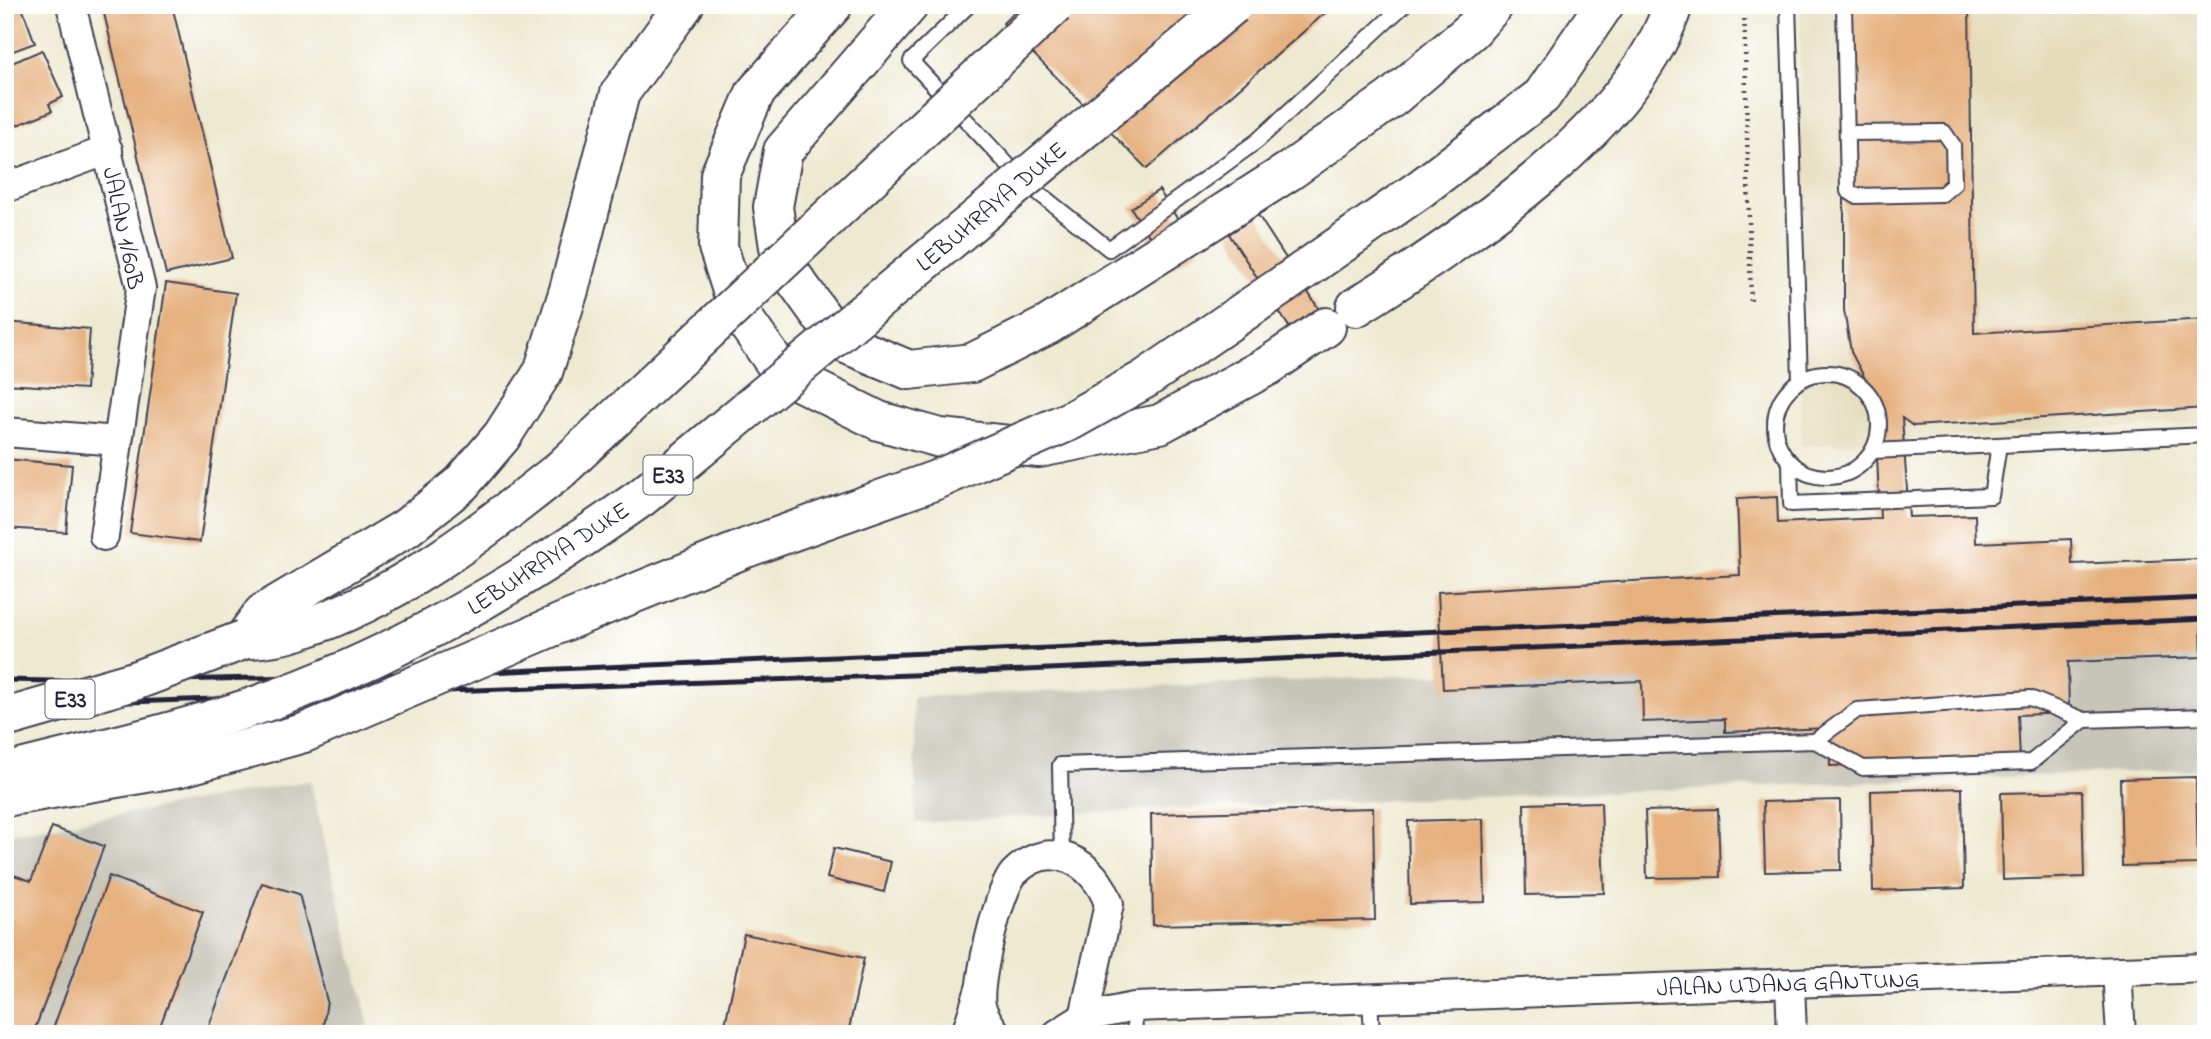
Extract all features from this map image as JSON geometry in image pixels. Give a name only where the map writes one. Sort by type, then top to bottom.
[{"type":"highway","points":[[243,640],[263,614],[407,528],[461,484],[502,436],[543,372],[569,290],[620,93],[684,5]]},
{"type":"highway","points":[[833,5],[755,93],[720,175],[718,247],[739,312],[782,373],[879,421],[940,438],[1040,448],[1160,424],[1268,366],[1415,270],[1555,164],[1601,119],[1637,75],[1673,5]]},
{"type":"highway","points":[[909,5],[783,151],[772,208],[781,260],[839,341],[909,370],[972,363],[1048,325],[1291,170],[1392,98],[1472,30],[1494,5]]},
{"type":"highway","name":"E33","points":[[5,718],[134,681],[243,640],[294,632],[359,607],[470,540],[550,478],[1055,5]]},
{"type":"highway","name":"LEBUHRAYA DUKE","points":[[5,773],[245,710],[304,688],[363,663],[473,608],[560,555],[642,497],[1233,5]]},
{"type":"highway","points":[[5,797],[181,767],[304,733],[630,595],[746,548],[936,480],[1072,420],[1145,379],[1283,285],[1420,189],[1542,96],[1604,5]]},
{"type":"street","name":"JALAN 1/60B","points":[[71,5],[141,288],[104,536]]},
{"type":"street","points":[[5,188],[108,150]]},
{"type":"street","points":[[5,432],[118,441]]},
{"type":"street","points":[[966,1034],[981,987],[1004,887],[1014,873],[1028,862],[1045,857],[1062,857],[1079,862],[1093,872],[1103,886],[1109,904],[1084,1017],[1057,1034]]},
{"type":"street","name":"JALAN UDANG GANTUNG","points":[[1084,1017],[1135,1020],[1370,998],[2206,968]]},
{"type":"street","points":[[2118,971],[2121,1034]]},
{"type":"street","points":[[1790,984],[1792,1034]]},
{"type":"street","points":[[981,987],[981,1005],[987,1021],[997,1034]]},
{"type":"lane","points":[[969,5],[911,61],[1021,179],[1110,249],[1257,141],[1404,5]]},
{"type":"lane","points":[[1788,5],[1800,380]]},
{"type":"lane","points":[[1844,5],[1847,134],[1849,191],[1856,196],[1942,194],[1954,184],[1953,145],[1944,132],[1847,134]]},
{"type":"lane","points":[[1833,373],[1850,378],[1864,387],[1874,401],[1880,417],[1880,434],[1873,451],[1855,469],[1830,478],[1813,476],[1797,469],[1777,441],[1774,424],[1778,407],[1787,392],[1800,380],[1816,374],[1833,373]]},
{"type":"lane","points":[[1873,451],[2206,435]]},
{"type":"lane","points":[[1790,462],[1791,505],[1991,496],[1999,445]]},
{"type":"lane","points":[[1815,741],[1857,710],[2030,698],[2084,720],[2206,716]]},
{"type":"lane","points":[[1062,857],[1060,765],[1815,741],[1863,768],[2031,762],[2084,720]]},
{"type":"lane","points":[[1370,998],[1372,1034]]},
{"type":"path","points":[[1744,5],[1751,306]]},
{"type":"shaded area","points":[[1800,5],[2206,5],[2206,423],[1801,446]]},
{"type":"shaded area","points":[[2206,642],[2206,769],[1141,810],[916,823],[913,697]]},
{"type":"shaded area","points":[[310,781],[371,1034],[5,1034],[5,835]]},
{"type":"building","points":[[5,5],[21,5],[35,43],[5,54]]},
{"type":"building","points":[[102,5],[172,5],[232,258],[166,274]]},
{"type":"building","points":[[1022,5],[1334,5],[1147,169],[1003,23]]},
{"type":"building","points":[[1844,5],[1969,5],[1974,333],[2206,319],[2206,408],[1913,426],[1902,418],[1909,517],[1975,515],[1976,543],[2071,539],[2072,564],[2199,559],[2202,657],[2068,662],[2069,713],[2018,715],[2020,759],[1929,763],[1830,766],[1829,728],[1725,732],[1725,719],[1643,722],[1642,681],[1443,689],[1438,592],[1740,575],[1737,499],[1777,497],[1778,523],[1880,518],[1874,396],[1851,352],[1844,310]]},
{"type":"building","points":[[42,50],[63,97],[49,104],[52,111],[10,128],[5,117],[5,66]]},
{"type":"building","points":[[1159,190],[1198,251],[1170,268],[1131,208]]},
{"type":"building","points":[[1258,215],[1324,317],[1295,336],[1229,234]]},
{"type":"building","points":[[166,283],[236,293],[200,542],[130,533]]},
{"type":"building","points":[[5,322],[90,329],[86,389],[5,384]]},
{"type":"building","points":[[5,459],[72,465],[66,532],[5,528]]},
{"type":"building","points":[[2196,777],[2198,864],[2122,866],[2120,779]]},
{"type":"building","points":[[1962,788],[1964,888],[1873,891],[1871,791]]},
{"type":"building","points":[[2082,791],[2084,877],[2003,880],[2001,793]]},
{"type":"building","points":[[1840,800],[1841,870],[1765,872],[1763,802]]},
{"type":"building","points":[[1601,802],[1604,893],[1526,895],[1524,804]]},
{"type":"building","points":[[1373,808],[1375,920],[1153,925],[1151,814]]},
{"type":"building","points":[[1718,809],[1720,877],[1647,878],[1645,811]]},
{"type":"building","points":[[1483,819],[1485,902],[1410,904],[1408,821]]},
{"type":"building","points":[[52,827],[104,846],[33,1034],[5,1034],[5,872],[31,881]]},
{"type":"building","points":[[834,848],[891,862],[884,892],[827,878]]},
{"type":"building","points":[[109,876],[203,912],[157,1034],[51,1034]]},
{"type":"building","points":[[262,883],[299,894],[327,1001],[322,1034],[206,1034]]},
{"type":"building","points":[[744,934],[864,958],[848,1034],[723,1034]]},
{"type":"railway","points":[[5,680],[97,682],[489,672],[2206,598]]},
{"type":"railway","points":[[5,700],[100,703],[912,675],[2206,619]]}]
